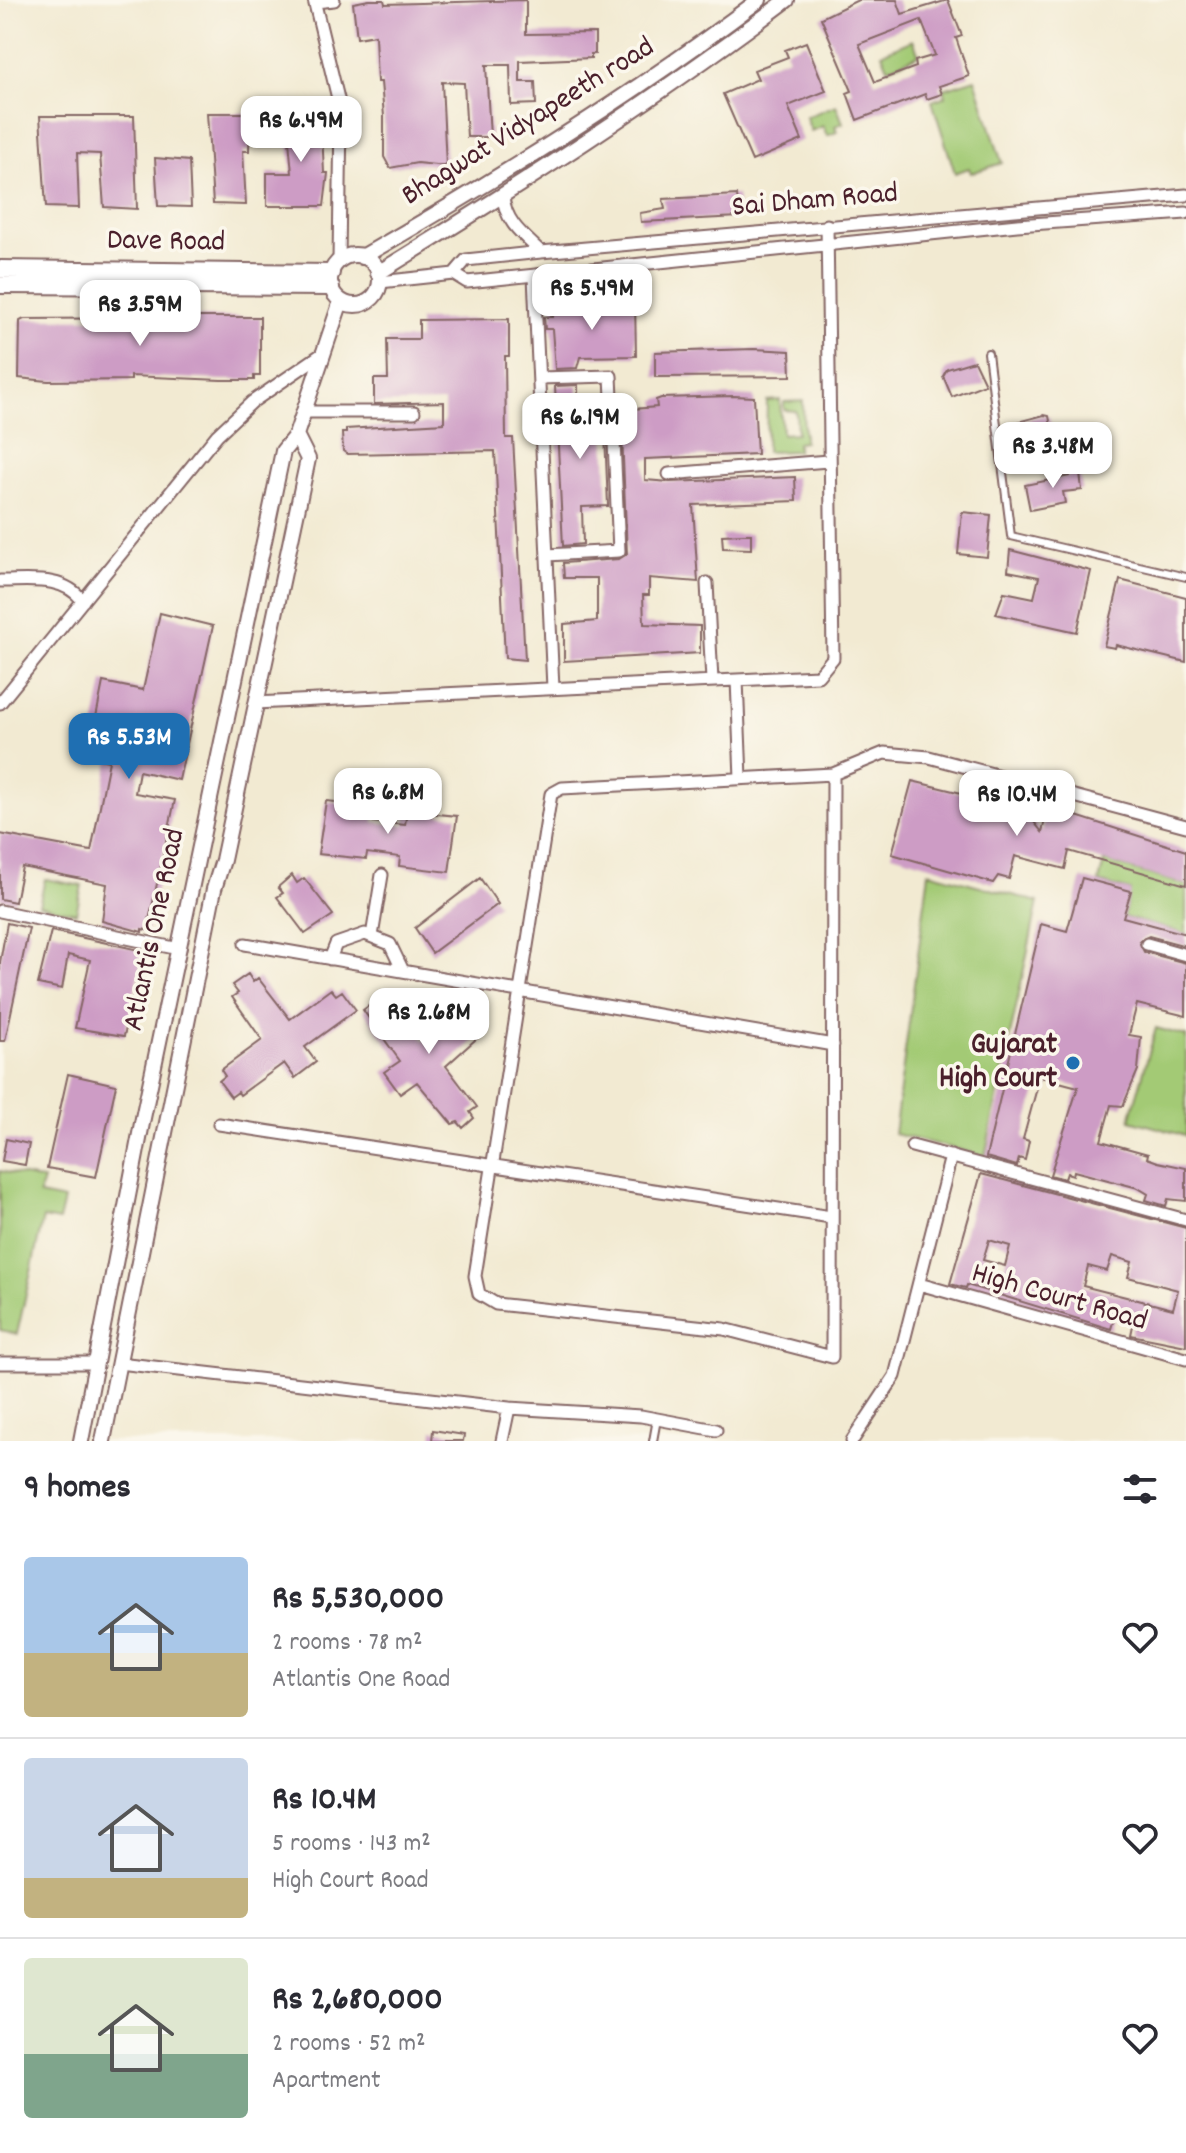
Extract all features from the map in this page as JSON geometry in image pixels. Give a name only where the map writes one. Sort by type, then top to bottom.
[{"type":"main road","name":"Dave Road","points":[[0,269],[336,281]]},
{"type":"main road","points":[[0,285],[336,281]]},
{"type":"street","points":[[334,0],[314,1],[341,111],[336,281],[358,305],[373,297],[379,277],[375,265],[362,257],[336,281]]},
{"type":"street","name":"Bhagwat Vidyapeeth road","points":[[362,257],[453,204],[699,46],[759,0]]},
{"type":"street","points":[[379,277],[707,60],[787,0]]},
{"type":"street","name":"Sai Dham Road","points":[[454,274],[466,260],[1186,195]]},
{"type":"street","points":[[503,196],[504,209],[513,227],[541,252]]},
{"type":"street","name":"Sai Dham Road","points":[[379,277],[454,274],[467,282],[1017,225],[1186,213]]},
{"type":"street","points":[[255,703],[818,676],[833,658],[827,225]]},
{"type":"street","points":[[534,276],[553,688]]},
{"type":"street","name":"Atlantis One Road","points":[[81,1441],[283,451],[296,435],[305,412],[322,354],[336,281]]},
{"type":"street","points":[[0,703],[217,435],[252,402],[322,354]]},
{"type":"street","points":[[539,378],[611,376],[612,392],[619,551],[547,555]]},
{"type":"street","points":[[305,412],[414,412]]},
{"type":"street","name":"Atlantis One Road","points":[[103,1441],[210,904],[223,860],[308,459],[296,435]]},
{"type":"street","points":[[669,474],[828,461]]},
{"type":"street","points":[[0,581],[57,583],[75,590],[83,601]]},
{"type":"street","points":[[707,583],[712,681]]},
{"type":"street","points":[[737,680],[741,778]]},
{"type":"street","points":[[833,774],[832,1357],[724,1329],[496,1304],[479,1294],[475,1276],[551,794],[562,788],[833,774],[884,753],[947,763],[1186,826]]},
{"type":"street","points":[[372,936],[382,875]]},
{"type":"street","points":[[0,911],[179,949]]},
{"type":"street","points":[[330,959],[336,944],[350,937],[372,936],[390,944],[403,971]]},
{"type":"street","points":[[245,944],[833,1045]]},
{"type":"street","points":[[1147,944],[1186,955]]},
{"type":"street","points":[[219,1124],[831,1217]]},
{"type":"street","points":[[912,1146],[1186,1220]]},
{"type":"street","points":[[852,1441],[895,1376],[951,1156]]},
{"type":"street","name":"High Court Road","points":[[919,1284],[1186,1359]]},
{"type":"street","points":[[0,1363],[96,1363]]},
{"type":"street","points":[[119,1363],[509,1408],[657,1419],[716,1430]]},
{"type":"street","points":[[502,1441],[509,1408]]},
{"type":"lane","points":[[988,353],[1011,536],[1186,577]]},
{"type":"lane","points":[[653,1441],[657,1419]]},
{"type":"green space","points":[[913,40],[919,55],[888,68],[882,53]]},
{"type":"green space","points":[[975,79],[1002,163],[971,173],[969,168],[955,173],[932,101],[946,96],[944,89]]},
{"type":"green space","points":[[836,105],[843,123],[835,126],[837,132],[827,136],[823,126],[811,131],[806,117]]},
{"type":"green space","points":[[780,400],[782,434],[797,433],[796,411],[784,410],[784,402],[803,401],[804,442],[797,443],[797,451],[766,452],[767,401]]},
{"type":"green space","points":[[1104,861],[1186,885],[1186,934],[1123,917],[1130,891],[1099,882]]},
{"type":"green space","points":[[929,872],[1038,902],[985,1156],[894,1134]]},
{"type":"green space","points":[[45,879],[82,886],[76,913],[39,905]]},
{"type":"green space","points":[[1156,1028],[1186,1036],[1186,1136],[1130,1120]]},
{"type":"green space","points":[[0,1171],[43,1180],[39,1195],[64,1200],[59,1221],[43,1218],[17,1334],[0,1330]]},
{"type":"building","points":[[384,0],[385,4],[526,0],[526,34],[595,33],[595,54],[591,54],[591,58],[520,61],[520,82],[535,82],[536,104],[511,105],[510,65],[486,65],[490,137],[467,137],[464,83],[442,82],[446,166],[417,163],[390,168],[384,157],[384,116],[381,82],[377,82],[375,35],[357,38],[353,3]]},
{"type":"building","points":[[858,0],[897,0],[902,14],[948,0],[962,36],[956,38],[969,76],[939,86],[942,94],[927,99],[925,94],[857,120],[847,93],[852,91],[821,18]],"holes":[[[921,20],[935,55],[915,61],[916,67],[875,82],[859,44]]]},
{"type":"building","points":[[806,42],[826,91],[788,106],[802,140],[752,161],[723,94],[758,79],[754,70],[788,57],[785,50]]},
{"type":"building","points":[[286,108],[321,111],[324,173],[328,173],[324,206],[267,206],[267,173],[292,173]]},
{"type":"building","points":[[207,113],[250,113],[249,151],[243,151],[246,205],[213,204]]},
{"type":"building","points":[[40,116],[134,116],[137,209],[104,207],[100,154],[77,153],[79,208],[46,207]]},
{"type":"building","points":[[155,158],[189,161],[191,207],[158,206]]},
{"type":"building","points":[[737,195],[739,217],[641,222],[640,213],[665,209],[663,199]]},
{"type":"building","points":[[635,302],[636,356],[580,357],[577,368],[555,369],[552,329],[545,329],[544,317],[553,317],[553,305]]},
{"type":"building","points":[[157,313],[177,313],[177,317],[260,317],[260,376],[254,376],[254,380],[131,376],[131,380],[48,381],[19,378],[20,321],[24,319],[156,318]]},
{"type":"building","points":[[509,319],[509,356],[505,356],[506,438],[513,438],[525,660],[505,658],[495,451],[347,454],[343,451],[342,433],[346,433],[346,429],[444,423],[444,402],[374,404],[374,379],[388,379],[387,339],[419,339],[419,320]]},
{"type":"building","points":[[790,351],[791,376],[655,377],[655,352]]},
{"type":"building","points":[[974,361],[985,384],[952,397],[943,376],[947,369]]},
{"type":"building","points":[[578,385],[578,406],[602,406],[604,410],[608,506],[582,507],[583,544],[563,546],[555,386]]},
{"type":"building","points":[[754,397],[757,454],[645,459],[645,480],[670,482],[795,477],[796,501],[693,505],[698,582],[649,578],[649,595],[643,595],[644,624],[700,626],[700,653],[564,661],[564,624],[597,621],[597,578],[564,578],[563,563],[619,559],[627,554],[621,410],[657,407],[656,400],[661,398]]},
{"type":"building","points":[[1049,416],[1054,441],[1018,447],[1014,423]]},
{"type":"building","points":[[1079,464],[1082,490],[1063,492],[1065,503],[1030,510],[1025,485],[1070,476],[1068,466]]},
{"type":"building","points":[[962,512],[991,515],[987,557],[958,554]]},
{"type":"building","points":[[751,534],[751,549],[723,548],[722,535]]},
{"type":"building","points":[[1010,550],[1091,571],[1077,632],[996,614],[1004,592],[1034,598],[1039,577],[1008,571]]},
{"type":"building","points":[[1120,580],[1186,597],[1186,662],[1116,645],[1115,648],[1104,646]]},
{"type":"building","points":[[160,613],[213,626],[179,780],[139,771],[135,793],[175,800],[147,930],[142,929],[142,932],[102,921],[107,884],[22,867],[15,902],[0,899],[0,834],[91,851],[109,761],[88,757],[103,682],[143,690]]},
{"type":"building","points":[[912,781],[1023,808],[1042,832],[1048,807],[1186,851],[1186,885],[1069,851],[1065,869],[1015,856],[1009,879],[998,876],[993,883],[892,854]]},
{"type":"building","points":[[326,801],[375,806],[374,822],[405,825],[407,811],[457,816],[449,872],[399,866],[400,857],[367,853],[366,859],[318,854]]},
{"type":"building","points":[[292,875],[297,883],[304,878],[333,915],[305,934],[277,897],[283,893],[278,887]]},
{"type":"building","points":[[480,878],[498,904],[432,953],[415,928]]},
{"type":"building","points":[[1082,878],[1131,891],[1123,917],[1186,934],[1186,946],[1149,936],[1139,941],[1144,952],[1186,963],[1186,1016],[1137,1004],[1129,1035],[1141,1037],[1138,1070],[1123,1106],[1111,1105],[1101,1141],[1148,1154],[1147,1158],[1158,1162],[1186,1168],[1186,1201],[1168,1199],[1166,1206],[1146,1200],[1148,1194],[1138,1188],[1074,1171],[1073,1175],[1067,1173],[1065,1179],[1050,1175],[1078,1087],[1040,1077],[1023,1139],[1029,1141],[1025,1160],[1019,1158],[1017,1166],[986,1157],[1041,924],[1067,931]]},
{"type":"building","points":[[7,923],[29,928],[5,1041],[0,1041],[0,962]]},
{"type":"building","points":[[51,931],[144,951],[124,1036],[75,1028],[90,960],[68,955],[62,989],[38,984]]},
{"type":"building","points":[[248,974],[253,982],[258,978],[290,1019],[331,989],[336,995],[342,991],[356,1010],[305,1047],[316,1062],[295,1078],[284,1063],[240,1095],[238,1092],[231,1097],[219,1081],[225,1076],[221,1070],[262,1040],[232,997],[238,993],[232,985]]},
{"type":"building","points":[[383,996],[388,1003],[394,999],[424,1041],[467,1007],[471,1014],[477,1008],[487,1019],[482,1025],[485,1031],[446,1066],[477,1107],[470,1112],[474,1118],[463,1128],[458,1122],[452,1124],[417,1082],[400,1094],[384,1072],[400,1061],[363,1010]]},
{"type":"building","points":[[68,1074],[116,1085],[96,1177],[47,1168]]},
{"type":"building","points":[[6,1139],[29,1144],[25,1165],[2,1161]]},
{"type":"building","points":[[981,1174],[1186,1228],[1186,1346],[1131,1335],[1135,1316],[1116,1311],[1111,1329],[967,1285],[966,1288],[950,1284]],"holes":[[[989,1240],[1010,1246],[1005,1266],[983,1260]],[[1112,1256],[1132,1262],[1128,1277],[1178,1290],[1173,1309],[1083,1286],[1088,1266],[1107,1271]]]},
{"type":"building","points":[[433,1430],[464,1435],[463,1441],[432,1441]]},
{"type":"place","name":"Gujarat High Court","points":[[1073,1063]]}]
